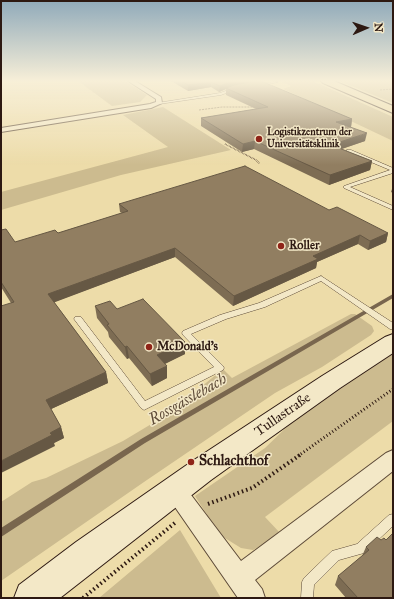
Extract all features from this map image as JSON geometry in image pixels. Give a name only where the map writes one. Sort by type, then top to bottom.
[{"type":"street","points":[[1,130],[133,109]]},
{"type":"street","name":"Tullastraße","points":[[32,598],[182,501],[391,331]]},
{"type":"street","points":[[239,577],[393,459]]},
{"type":"street","points":[[182,501],[253,598]]},
{"type":"lane","points":[[349,151],[393,170]]},
{"type":"lane","points":[[393,170],[346,187],[393,208]]},
{"type":"lane","points":[[78,319],[144,406],[220,368],[186,333],[223,317],[262,305],[321,278],[359,304],[391,331]]},
{"type":"lane","points":[[307,598],[308,582],[336,555],[360,549],[393,519]]},
{"type":"path","points":[[199,110],[215,109]]},
{"type":"path","points":[[225,144],[256,160],[260,164]]},
{"type":"path","points":[[83,598],[182,501],[252,488],[393,389]]},
{"type":"shaded area","points":[[153,109],[166,109],[231,150],[121,175],[1,210],[1,192],[168,147],[123,115]]},
{"type":"shaded area","points":[[325,109],[375,109],[393,117],[393,141]]},
{"type":"shaded area","points":[[351,314],[355,314],[372,326],[374,331],[371,335],[322,367],[275,393],[1,581],[1,502],[32,482],[46,478],[123,441],[168,414],[223,369],[232,378]]},
{"type":"shaded area","points":[[393,349],[393,421],[265,517],[281,534],[253,550],[241,548],[220,535],[195,496],[265,448],[296,418]]},
{"type":"shaded area","points":[[180,530],[221,598],[99,598]]},
{"type":"building","points":[[256,109],[328,109],[352,119],[336,122],[367,133],[331,145],[372,161],[330,175],[255,141],[243,144],[201,118]]},
{"type":"building","points":[[245,166],[329,210],[337,207],[388,233],[370,241],[360,235],[313,256],[318,259],[234,296],[175,248],[48,294],[106,372],[46,400],[61,427],[50,433],[52,435],[1,461],[1,306],[14,302],[1,282],[1,230],[6,229],[15,242],[55,230],[58,233],[128,211],[119,204]]},
{"type":"building","name":"McDonald's","points":[[143,299],[185,342],[157,355],[167,366],[150,374],[107,325],[109,324],[95,306],[110,301],[117,309]]},
{"type":"building","points":[[393,533],[393,598],[358,598],[338,576],[369,550],[366,547],[377,537],[381,540],[384,538],[386,540]]},
{"type":"waterway","name":"Rossgässlebach","points":[[1,533],[143,441],[393,296]]},
{"type":"place","name":"Logistikzentrum der Universitätsklinik","points":[[259,139]]},
{"type":"place","name":"Roller","points":[[281,246]]},
{"type":"place","name":"McDonald's","points":[[149,347]]},
{"type":"place","name":"Schlachthof","points":[[191,462]]}]
